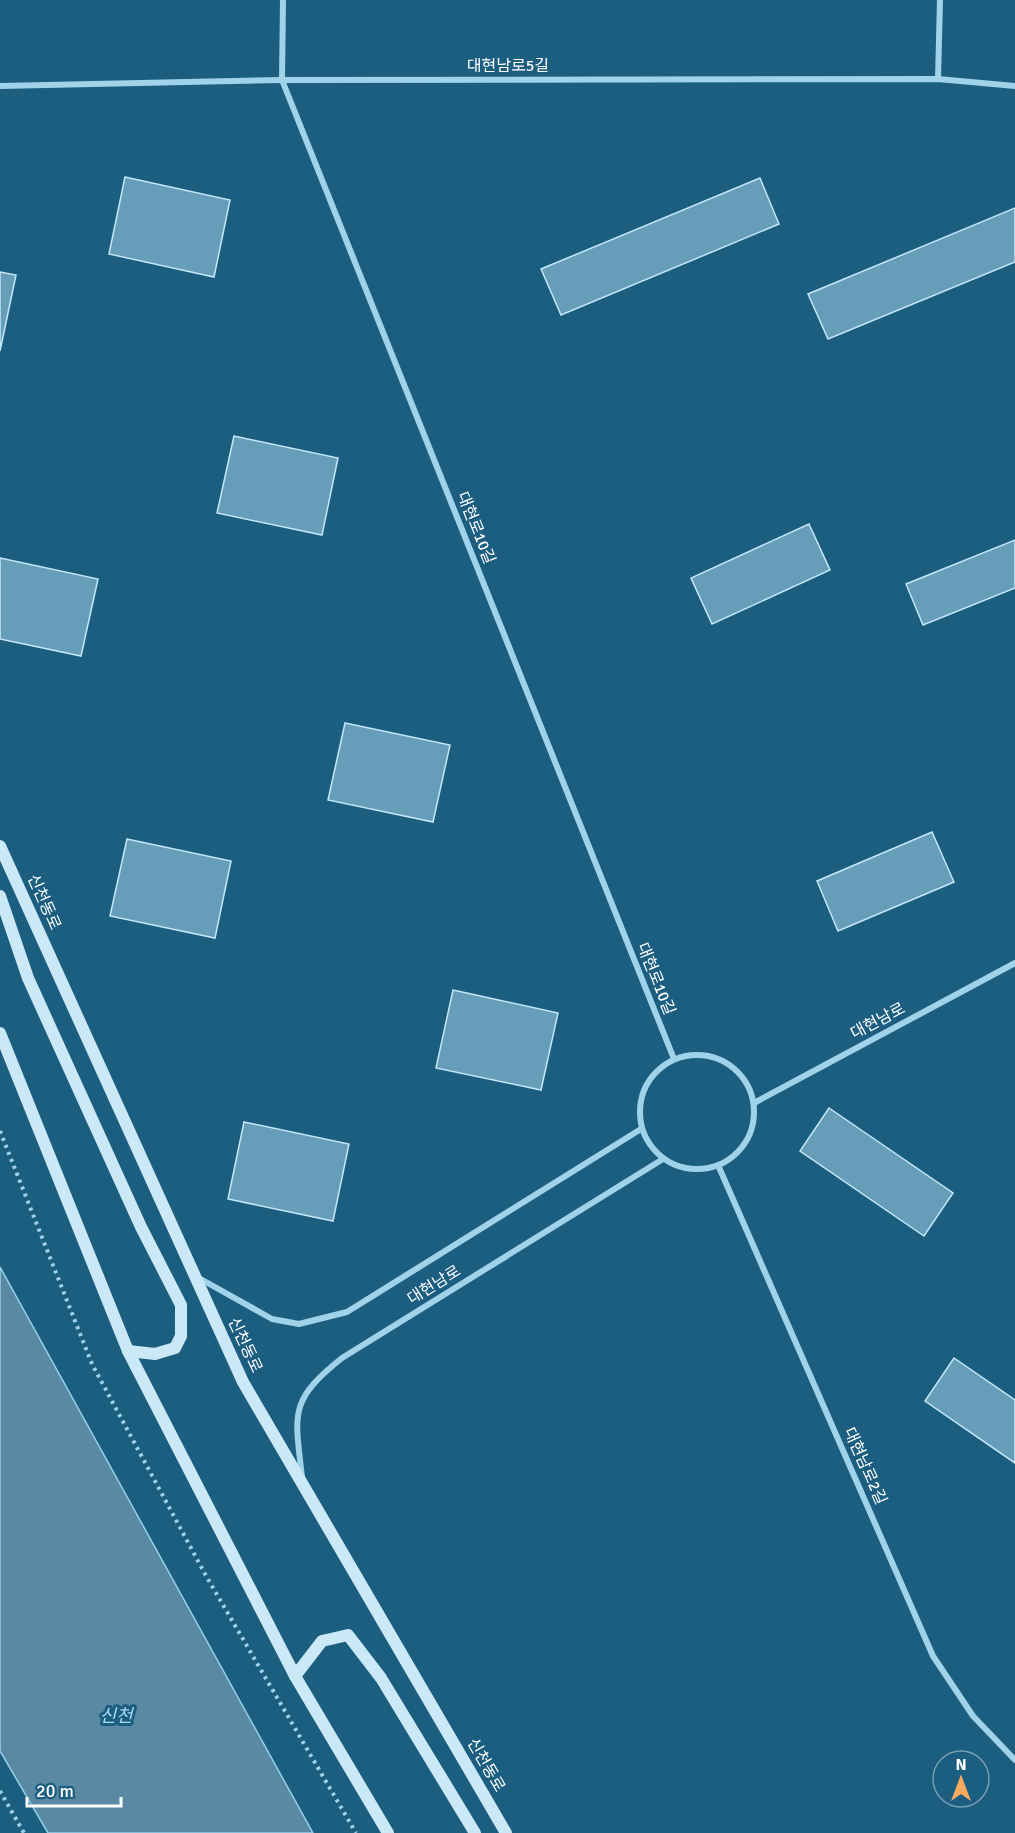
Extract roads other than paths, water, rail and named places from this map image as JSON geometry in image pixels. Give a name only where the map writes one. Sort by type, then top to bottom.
[{"type":"main road","name":"신천동로","points":[[0,846],[243,1382],[506,1833]]},
{"type":"main road","points":[[0,896],[28,978],[141,1227],[181,1305],[181,1335],[175,1348],[155,1354],[128,1351]]},
{"type":"main road","points":[[0,1033],[128,1351],[295,1676],[388,1833]]},
{"type":"main road","points":[[295,1676],[322,1641],[348,1635],[381,1678],[475,1833]]},
{"type":"street","name":"대현로10길","points":[[283,0],[282,80],[674,1059]]},
{"type":"street","points":[[938,79],[940,0]]},
{"type":"street","name":"대현남로5길","points":[[0,86],[282,80],[938,79],[1015,86]]},
{"type":"street","name":"대현남로","points":[[754,1103],[1015,963]]},
{"type":"street","points":[[703,1054],[721,1059],[737,1070],[749,1086],[754,1103],[754,1123],[747,1141],[735,1155],[718,1165],[700,1169],[681,1167],[663,1159],[650,1146],[641,1129],[639,1110],[642,1092],[651,1075],[666,1062],[684,1055],[703,1054]]},
{"type":"street","name":"대현남로","points":[[195,1276],[272,1319],[299,1324],[347,1312],[641,1129]]},
{"type":"street","name":"대현남로","points":[[303,1484],[297,1430],[298,1406],[317,1378],[342,1358],[663,1159]]},
{"type":"street","name":"대현남로2길","points":[[718,1165],[933,1656],[974,1716],[1015,1760]]},
{"type":"water","name":"신천","points":[[0,1267],[313,1833],[48,1833],[0,1751]]}]
